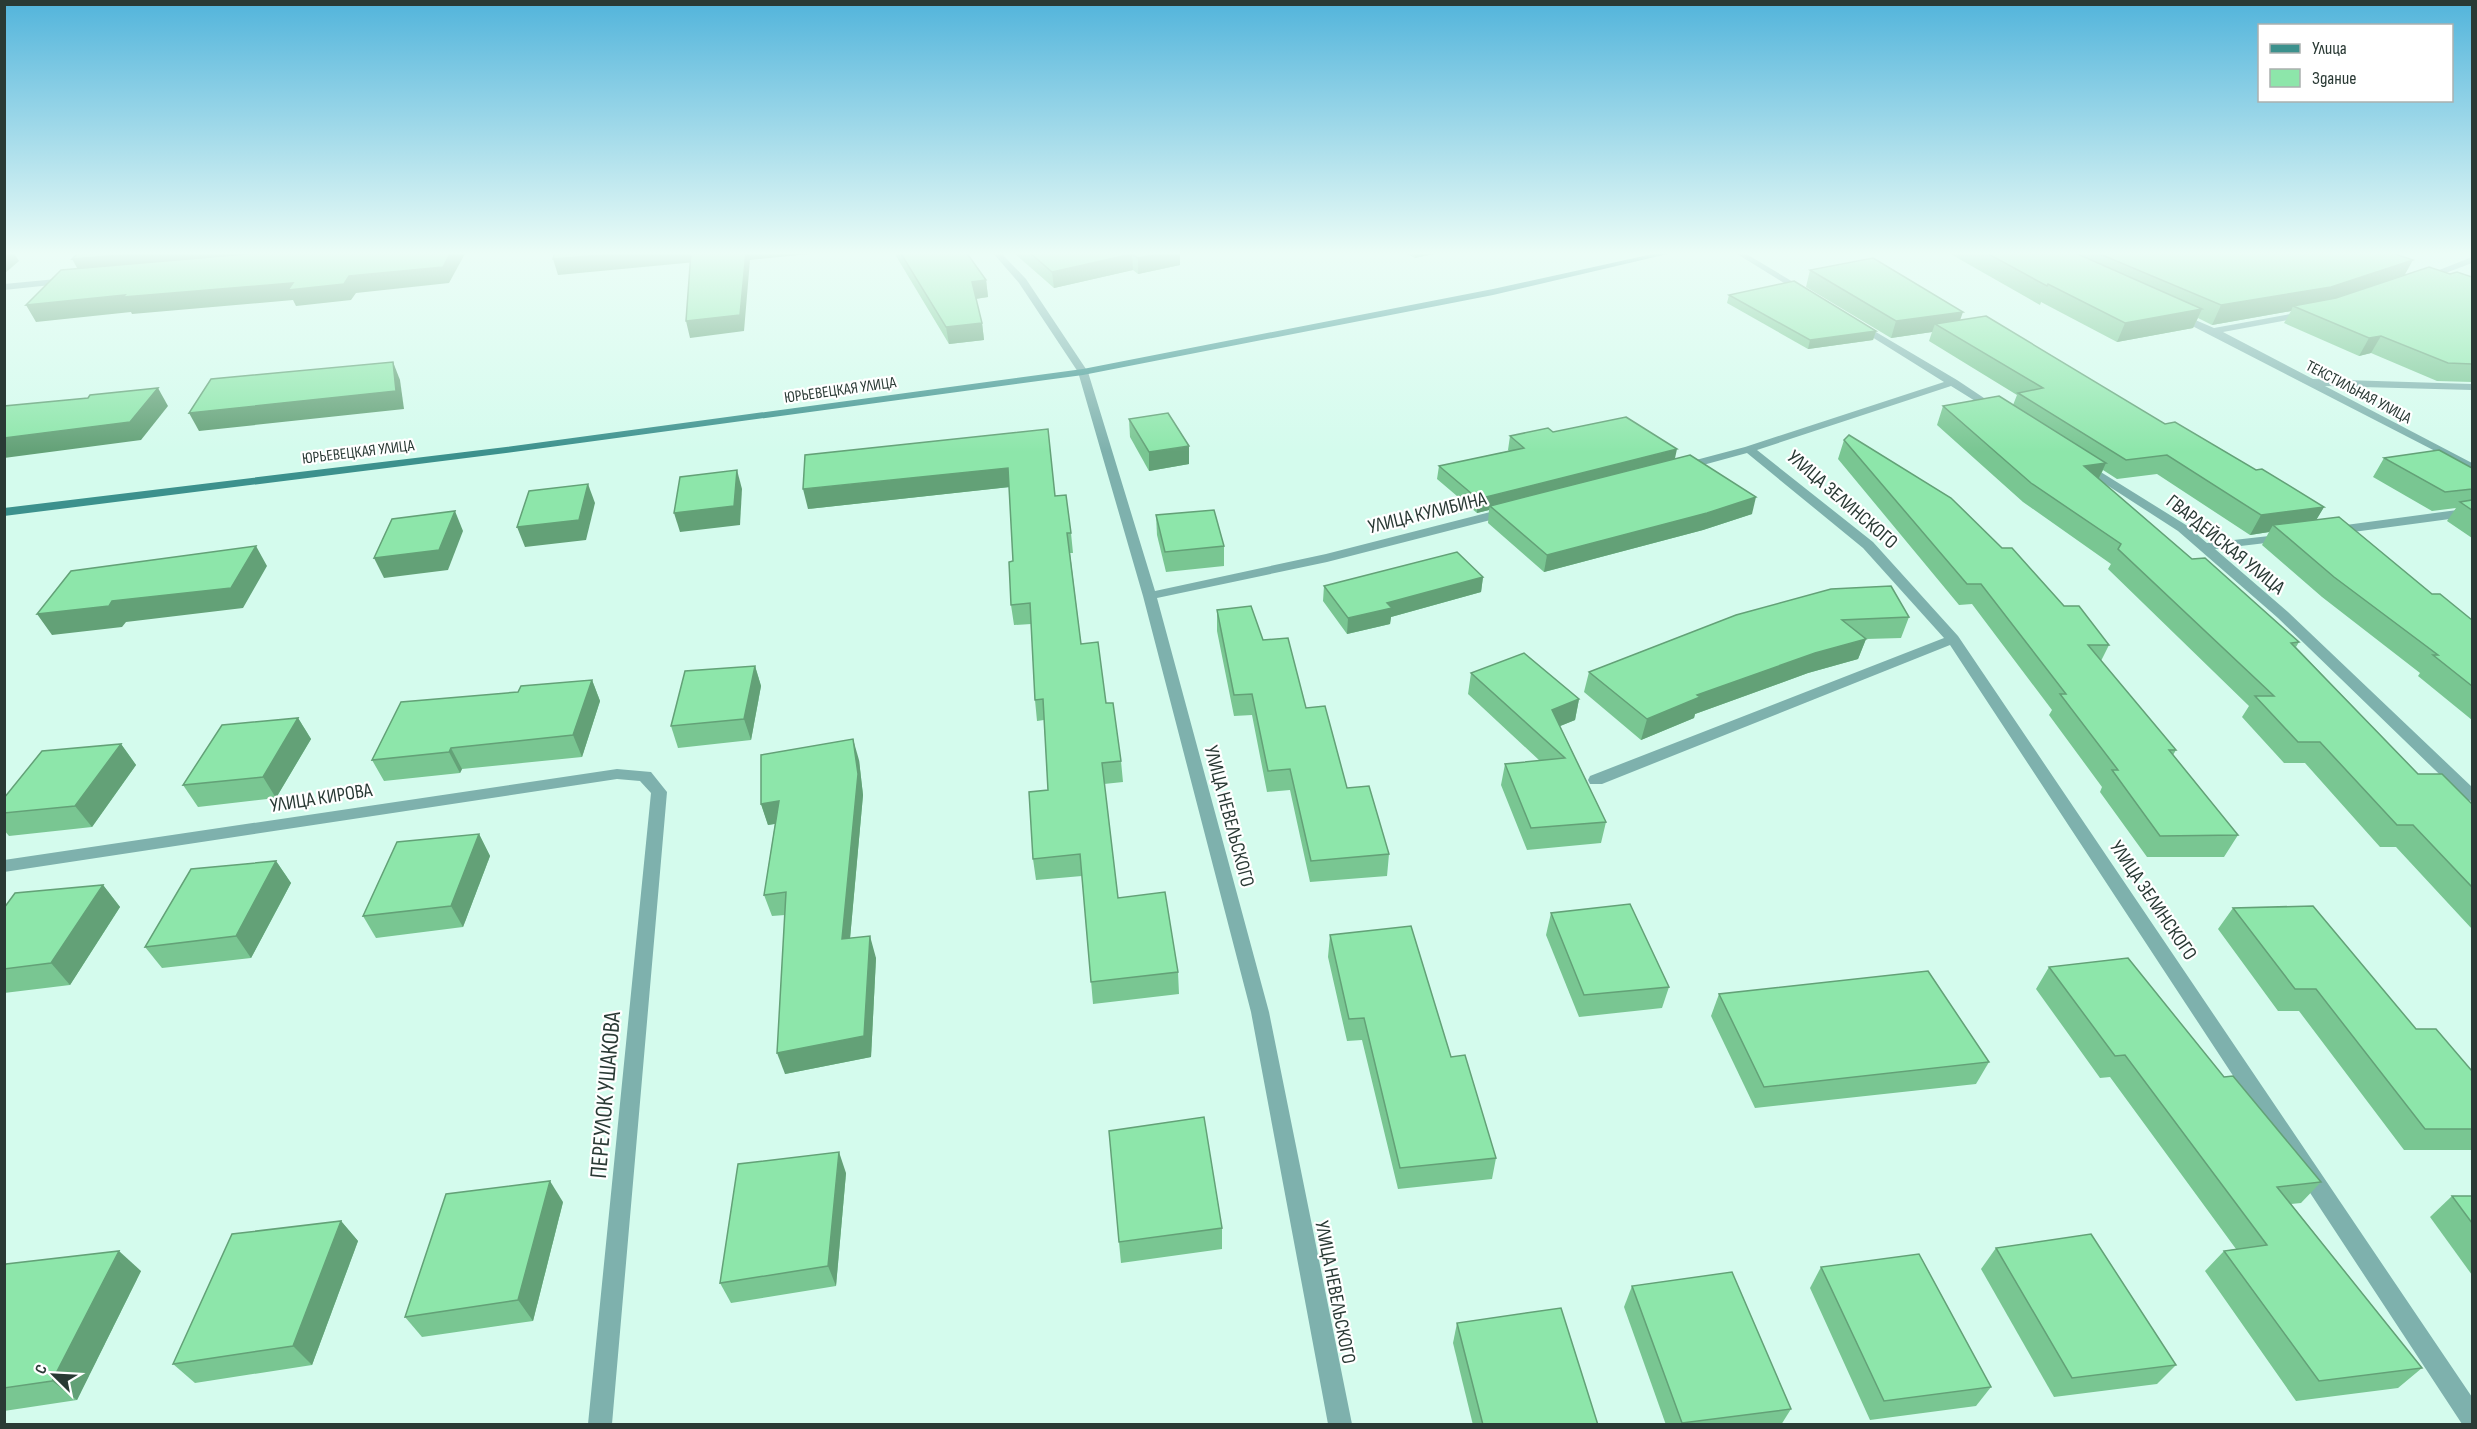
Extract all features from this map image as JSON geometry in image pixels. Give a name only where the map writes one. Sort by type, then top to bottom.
[{"type":"main road","name":"ЮРЬЕВЕЦКАЯ УЛИЦА","points":[[4,512],[506,450],[1083,372],[1356,319]]},
{"type":"street","name":"УЛИЦА НЕВЕЛЬСКОГО","points":[[1048,319],[1083,372],[1150,596],[1260,1012],[1340,1425]]},
{"type":"street","name":"ТЕКСТИЛЬНАЯ УЛИЦА","points":[[2185,319],[2213,331],[2472,467]]},
{"type":"street","points":[[2213,331],[2281,319]]},
{"type":"street","points":[[1850,320],[2012,420]]},
{"type":"street","points":[[1669,470],[1749,449],[1953,382]]},
{"type":"street","points":[[2309,382],[2472,387]]},
{"type":"street","name":"УЛИЦА ЗЕЛИНСКОГО","points":[[1749,449],[1868,545],[1953,639],[2472,1418]]},
{"type":"street","name":"ГВАРДЕЙСКАЯ УЛИЦА","points":[[2072,459],[2182,528],[2283,615],[2472,796]]},
{"type":"street","name":"УЛИЦА КУЛИБИНА","points":[[1150,596],[1327,558],[1521,508]]},
{"type":"street","points":[[2320,532],[2472,512]]},
{"type":"street","points":[[2203,547],[2297,535]]},
{"type":"street","points":[[1596,780],[1953,639]]},
{"type":"street","name":"УЛИЦА КИРОВА","points":[[4,866],[617,774],[645,776]]},
{"type":"street","name":"ПЕРЕУЛОК УШАКОВА","points":[[600,1425],[659,792],[645,776]]},
{"type":"building","points":[[686,319],[707,319],[686,321]]},
{"type":"building","points":[[941,319],[981,319],[982,323],[946,327]]},
{"type":"building","points":[[1772,319],[1856,319],[1876,331],[1810,340]]},
{"type":"building","points":[[1892,319],[1913,319],[1896,321]]},
{"type":"building","points":[[1969,319],[1990,319],[2165,424],[2175,422],[2256,470],[2262,469],[2324,507],[2261,515],[2167,455],[2126,460],[2018,393],[2043,388],[1935,324]]},
{"type":"building","points":[[2116,319],[2149,319],[2125,323]]},
{"type":"building","points":[[2323,319],[2472,319],[2472,364],[2448,363],[2381,336],[2369,338]]},
{"type":"building","points":[[393,362],[396,391],[189,413],[211,379]]},
{"type":"building","points":[[158,388],[130,422],[4,438],[4,406],[88,398],[90,395]]},
{"type":"building","points":[[1999,396],[2106,463],[2084,466],[2192,559],[2205,558],[2299,642],[2291,643],[2418,774],[2442,774],[2472,804],[2472,887],[2413,825],[2397,825],[2320,742],[2298,742],[2255,696],[2274,696],[2118,549],[2121,544],[2031,483],[1943,406]]},
{"type":"building","points":[[1168,413],[1189,446],[1149,452],[1129,419]]},
{"type":"building","points":[[1626,417],[1677,449],[1478,499],[1439,466],[1524,448],[1510,436],[1548,428],[1553,432]]},
{"type":"building","points":[[1048,429],[1055,496],[1066,495],[1071,533],[1067,533],[1081,644],[1098,642],[1106,703],[1113,703],[1121,761],[1102,763],[1118,898],[1165,892],[1178,972],[1091,982],[1080,854],[1033,859],[1029,792],[1048,790],[1043,699],[1035,700],[1030,603],[1011,605],[1009,562],[1013,561],[1008,468],[803,489],[805,455]]},
{"type":"building","points":[[1849,435],[1951,498],[2002,548],[2012,548],[2064,606],[2079,606],[2109,645],[2088,645],[2176,750],[2169,750],[2238,835],[2160,836],[2112,770],[2118,770],[2060,694],[2066,694],[1981,584],[1967,584],[1844,440]]},
{"type":"building","points":[[2439,450],[2472,468],[2472,489],[2445,492],[2384,458]]},
{"type":"building","points":[[1690,455],[1756,497],[1707,513],[1547,555],[1490,506]]},
{"type":"building","points":[[737,470],[734,506],[674,513],[680,477]]},
{"type":"building","points":[[588,484],[579,520],[517,527],[529,491]]},
{"type":"building","points":[[2472,500],[2472,510],[2460,502]]},
{"type":"building","points":[[1214,510],[1224,546],[1165,552],[1156,515]]},
{"type":"building","points":[[455,511],[439,550],[374,558],[392,519]]},
{"type":"building","points":[[2339,517],[2432,594],[2440,594],[2472,620],[2472,686],[2433,655],[2438,655],[2334,577],[2273,525]]},
{"type":"building","points":[[256,546],[231,588],[112,601],[109,606],[37,614],[71,571]]},
{"type":"building","points":[[1457,552],[1483,577],[1387,603],[1392,608],[1348,618],[1324,586]]},
{"type":"building","points":[[1891,586],[1909,617],[1842,620],[1866,639],[1815,653],[1697,695],[1700,697],[1647,719],[1589,672],[1736,615],[1831,589]]},
{"type":"building","points":[[1251,606],[1263,640],[1288,638],[1306,708],[1325,706],[1347,788],[1369,786],[1389,854],[1311,861],[1290,769],[1268,771],[1252,694],[1234,695],[1217,610]]},
{"type":"building","points":[[1524,653],[1579,699],[1552,710],[1606,822],[1531,828],[1505,764],[1565,758],[1471,673]]},
{"type":"building","points":[[755,666],[744,719],[671,726],[685,671]]},
{"type":"building","points":[[592,680],[573,735],[451,748],[449,752],[372,760],[401,702],[518,692],[521,686]]},
{"type":"building","points":[[298,718],[263,777],[183,785],[222,725]]},
{"type":"building","points":[[853,739],[858,774],[842,939],[870,936],[864,1036],[777,1053],[786,892],[764,895],[779,801],[761,804],[761,755]]},
{"type":"building","points":[[121,744],[75,806],[4,813],[4,798],[42,751]]},
{"type":"building","points":[[479,834],[451,906],[363,916],[397,842]]},
{"type":"building","points":[[276,861],[236,936],[145,947],[191,869]]},
{"type":"building","points":[[103,885],[51,963],[4,969],[4,908],[15,893]]},
{"type":"building","points":[[1630,904],[1669,987],[1584,995],[1551,913]]},
{"type":"building","points":[[2313,906],[2416,1029],[2436,1029],[2472,1071],[2472,1129],[2425,1129],[2316,989],[2295,989],[2233,908]]},
{"type":"building","points":[[1411,926],[1451,1057],[1465,1055],[1496,1158],[1400,1168],[1364,1018],[1349,1019],[1330,935]]},
{"type":"building","points":[[2128,958],[2224,1077],[2233,1076],[2321,1182],[2277,1187],[2422,1368],[2319,1381],[2224,1251],[2267,1245],[2125,1055],[2115,1056],[2049,967]]},
{"type":"building","points":[[1928,971],[1989,1062],[1764,1087],[1719,994]]},
{"type":"building","points":[[1204,1117],[1222,1228],[1119,1242],[1109,1131]]},
{"type":"building","points":[[839,1152],[828,1266],[720,1283],[738,1164]]},
{"type":"building","points":[[550,1181],[518,1300],[405,1317],[446,1194]]},
{"type":"building","points":[[2452,1196],[2472,1196],[2472,1223]]},
{"type":"building","points":[[341,1221],[293,1346],[173,1364],[232,1234]]},
{"type":"building","points":[[2091,1234],[2176,1365],[2072,1378],[1996,1248]]},
{"type":"building","points":[[119,1251],[52,1381],[4,1388],[4,1267],[6,1264]]},
{"type":"building","points":[[1919,1254],[1991,1387],[1884,1401],[1821,1267]]},
{"type":"building","points":[[1732,1272],[1791,1409],[1682,1423],[1632,1286]]},
{"type":"building","points":[[1561,1308],[1598,1425],[1483,1425],[1457,1323]]}]
